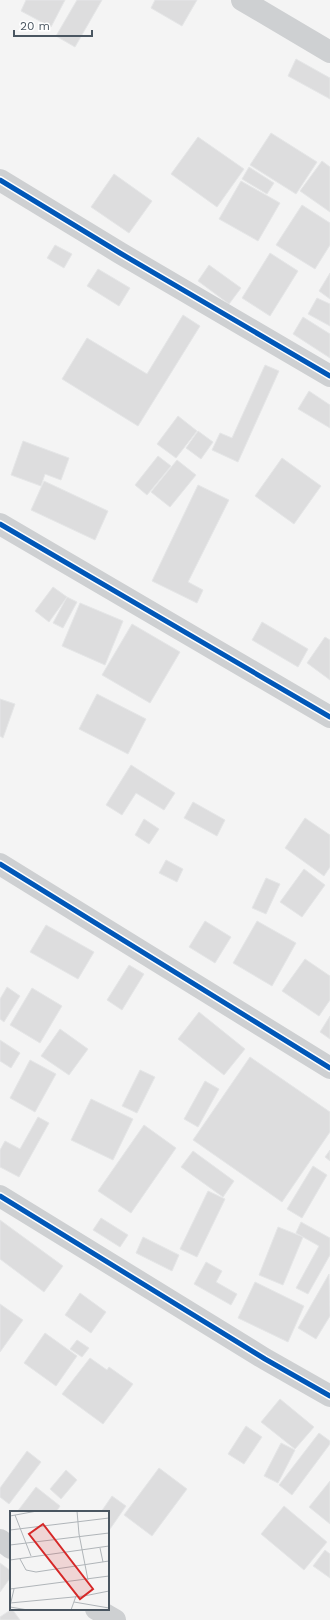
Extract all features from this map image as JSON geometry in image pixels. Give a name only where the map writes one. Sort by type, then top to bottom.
[{"type":"street","points":[[242,0],[330,52]]},
{"type":"street","points":[[0,180],[120,253],[330,376]]},
{"type":"street","points":[[0,524],[330,717]]},
{"type":"street","points":[[0,864],[330,1068]]},
{"type":"street","points":[[0,1196],[265,1359],[330,1396]]},
{"type":"street","points":[[0,1540],[10,1547]]},
{"type":"street","points":[[98,1610],[115,1620]]},
{"type":"building","points":[[26,0],[65,0],[51,27],[21,11]]},
{"type":"building","points":[[77,0],[102,0],[75,47],[56,36]]},
{"type":"building","points":[[155,0],[197,0],[182,26],[151,8]]},
{"type":"building","points":[[296,59],[330,78],[330,99],[288,76]]},
{"type":"building","points":[[271,133],[317,162],[296,194],[250,165]]},
{"type":"building","points":[[198,137],[244,169],[217,207],[171,174]]},
{"type":"building","points":[[322,161],[330,167],[330,212],[300,191]]},
{"type":"building","points":[[249,167],[274,183],[267,194],[242,179]]},
{"type":"building","points":[[114,174],[152,201],[129,233],[91,207]]},
{"type":"building","points":[[241,181],[280,203],[258,241],[219,219]]},
{"type":"building","points":[[302,205],[330,223],[330,245],[315,269],[276,245]]},
{"type":"building","points":[[55,245],[72,254],[64,268],[47,258]]},
{"type":"building","points":[[270,253],[298,271],[270,316],[242,298]]},
{"type":"building","points":[[209,265],[241,288],[229,304],[198,281]]},
{"type":"building","points":[[98,269],[130,288],[119,306],[87,286]]},
{"type":"building","points":[[330,273],[330,299],[319,291]]},
{"type":"building","points":[[317,298],[330,304],[330,326],[308,314]]},
{"type":"building","points":[[183,315],[200,326],[138,426],[62,379],[87,338],[147,374]]},
{"type":"building","points":[[303,317],[330,334],[330,358],[293,334]]},
{"type":"building","points":[[265,365],[279,371],[238,462],[212,450],[220,433],[232,438]]},
{"type":"building","points":[[309,391],[330,405],[330,428],[298,409]]},
{"type":"building","points":[[178,416],[197,431],[176,458],[157,444]]},
{"type":"building","points":[[198,431],[213,442],[201,459],[186,448]]},
{"type":"building","points":[[23,441],[69,458],[61,480],[45,474],[41,486],[11,475]]},
{"type":"building","points":[[158,456],[171,466],[147,495],[135,485]]},
{"type":"building","points":[[282,458],[321,486],[294,524],[255,496]]},
{"type":"building","points":[[177,460],[196,475],[170,507],[151,492]]},
{"type":"building","points":[[44,481],[108,511],[95,540],[31,510]]},
{"type":"building","points":[[198,485],[229,500],[188,582],[203,590],[197,603],[152,581]]},
{"type":"building","points":[[53,587],[67,597],[49,622],[35,611]]},
{"type":"building","points":[[67,597],[77,602],[63,628],[53,623]]},
{"type":"building","points":[[80,603],[123,621],[105,665],[62,646]]},
{"type":"building","points":[[262,622],[308,649],[298,667],[252,640]]},
{"type":"building","points":[[132,624],[180,652],[150,703],[102,675]]},
{"type":"building","points":[[325,637],[330,640],[330,680],[307,663]]},
{"type":"building","points":[[97,694],[146,719],[128,754],[79,729]]},
{"type":"building","points":[[0,699],[15,704],[3,738],[0,736]]},
{"type":"building","points":[[131,765],[175,793],[164,810],[136,793],[122,815],[106,805]]},
{"type":"building","points":[[193,802],[225,820],[217,836],[184,818]]},
{"type":"building","points":[[305,818],[330,835],[330,867],[324,876],[285,848]]},
{"type":"building","points":[[144,819],[159,829],[149,844],[135,835]]},
{"type":"building","points":[[166,860],[183,869],[177,882],[159,873]]},
{"type":"building","points":[[304,869],[325,885],[302,917],[280,902]]},
{"type":"building","points":[[266,878],[280,884],[266,914],[252,908]]},
{"type":"building","points":[[205,921],[231,937],[215,963],[189,947]]},
{"type":"building","points":[[257,921],[296,943],[272,986],[233,963]]},
{"type":"building","points":[[46,925],[94,952],[78,979],[30,952]]},
{"type":"building","points":[[305,959],[330,976],[330,1000],[319,1016],[282,991]]},
{"type":"building","points":[[129,965],[144,974],[122,1010],[107,1000]]},
{"type":"building","points":[[7,987],[20,996],[4,1022],[0,1019],[0,999]]},
{"type":"building","points":[[32,988],[62,1006],[40,1043],[10,1025]]},
{"type":"building","points":[[199,1012],[245,1049],[224,1075],[178,1039]]},
{"type":"building","points":[[330,1016],[330,1039],[320,1032]]},
{"type":"building","points":[[60,1029],[88,1049],[69,1075],[41,1056]]},
{"type":"building","points":[[0,1040],[20,1053],[11,1068],[0,1061]]},
{"type":"building","points":[[250,1057],[330,1112],[330,1132],[282,1202],[193,1140]]},
{"type":"building","points":[[30,1060],[56,1074],[35,1112],[10,1098]]},
{"type":"building","points":[[140,1070],[155,1077],[137,1113],[122,1106]]},
{"type":"building","points":[[205,1081],[219,1089],[198,1127],[184,1119]]},
{"type":"building","points":[[91,1099],[133,1119],[113,1160],[71,1140]]},
{"type":"building","points":[[38,1117],[49,1123],[19,1177],[0,1167],[0,1150],[5,1141],[20,1149]]},
{"type":"building","points":[[144,1125],[176,1148],[131,1213],[98,1191]]},
{"type":"building","points":[[330,1150],[330,1161],[325,1157]]},
{"type":"building","points":[[193,1151],[234,1181],[223,1197],[181,1167]]},
{"type":"building","points":[[313,1166],[327,1175],[302,1218],[287,1209]]},
{"type":"building","points":[[208,1191],[225,1199],[197,1257],[180,1249]]},
{"type":"building","points":[[101,1218],[128,1235],[120,1247],[93,1230]]},
{"type":"building","points":[[0,1220],[63,1266],[44,1292],[0,1259]]},
{"type":"building","points":[[301,1222],[330,1238],[330,1255],[308,1294],[296,1288],[319,1246],[296,1233]]},
{"type":"building","points":[[278,1227],[303,1237],[283,1285],[259,1275]]},
{"type":"building","points":[[143,1237],[179,1255],[172,1271],[136,1253]]},
{"type":"building","points":[[206,1262],[222,1271],[216,1282],[237,1294],[231,1305],[194,1284]]},
{"type":"building","points":[[329,1274],[330,1316],[316,1339],[298,1328]]},
{"type":"building","points":[[255,1282],[304,1306],[288,1342],[238,1318]]},
{"type":"building","points":[[80,1293],[106,1312],[91,1333],[65,1315]]},
{"type":"building","points":[[0,1304],[23,1320],[0,1352]]},
{"type":"building","points":[[45,1333],[77,1356],[56,1386],[24,1363]]},
{"type":"building","points":[[77,1340],[89,1348],[82,1357],[70,1349]]},
{"type":"building","points":[[90,1358],[107,1370],[109,1367],[133,1384],[103,1424],[62,1394]]},
{"type":"building","points":[[280,1399],[314,1427],[295,1449],[261,1422]]},
{"type":"building","points":[[246,1426],[262,1437],[244,1464],[228,1454]]},
{"type":"building","points":[[319,1433],[330,1441],[330,1444],[292,1495],[279,1485]]},
{"type":"building","points":[[281,1443],[295,1450],[278,1483],[264,1476]]},
{"type":"building","points":[[27,1451],[41,1462],[9,1504],[0,1497],[0,1488]]},
{"type":"building","points":[[159,1468],[187,1489],[152,1536],[124,1515]]},
{"type":"building","points":[[66,1470],[77,1480],[61,1499],[50,1489]]},
{"type":"building","points":[[330,1481],[330,1524],[309,1507]]},
{"type":"building","points":[[36,1487],[60,1506],[57,1511],[18,1511]]},
{"type":"building","points":[[112,1496],[126,1506],[109,1531],[109,1511],[102,1511]]},
{"type":"building","points":[[284,1506],[327,1542],[304,1570],[261,1534]]},
{"type":"building","points":[[325,1550],[330,1554],[330,1578],[313,1566]]},
{"type":"building","points":[[0,1563],[10,1570],[10,1578],[0,1592]]},
{"type":"building","points":[[13,1610],[20,1620],[0,1620],[0,1617]]},
{"type":"cycle path","points":[[0,180],[120,253],[330,376]]},
{"type":"cycle path","points":[[0,524],[330,717]]},
{"type":"cycle path","points":[[0,864],[330,1068]]},
{"type":"cycle path","points":[[0,1196],[265,1359],[330,1396]]}]
